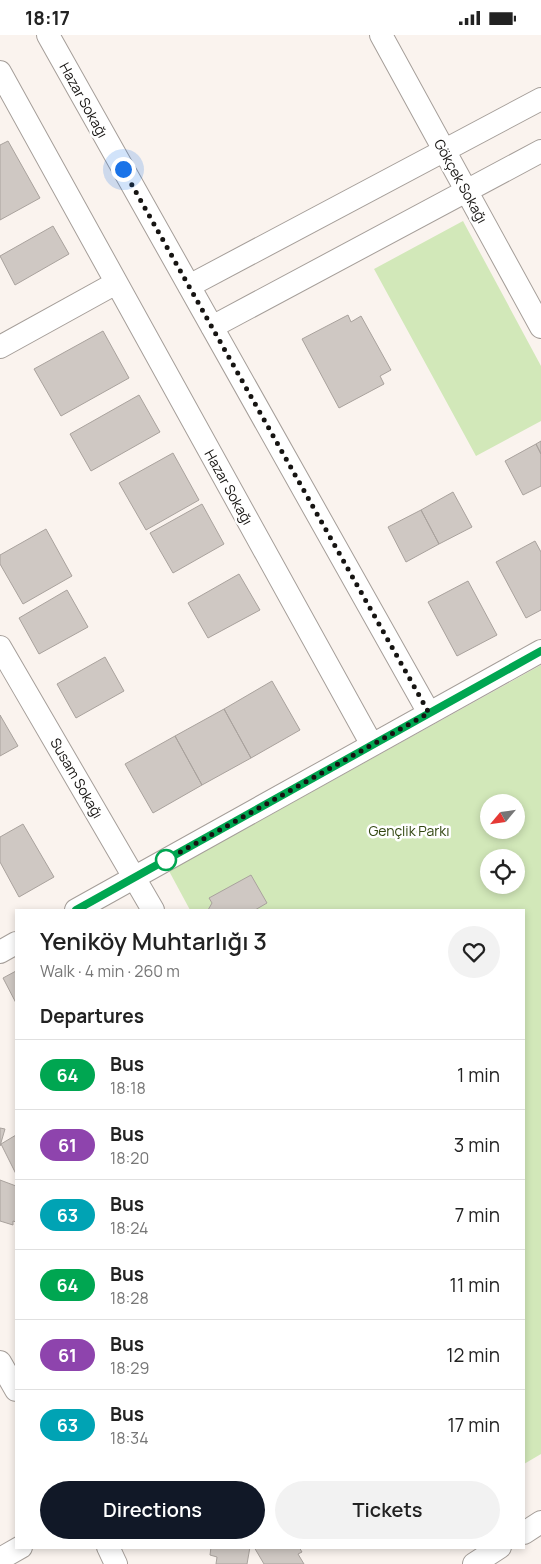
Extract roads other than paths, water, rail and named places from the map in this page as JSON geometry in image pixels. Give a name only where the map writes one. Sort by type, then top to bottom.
[{"type":"street","name":"Hazar Sokağı","points":[[48,35],[429,713]]},
{"type":"street","name":"Gökçek Sokağı","points":[[381,35],[541,327]]},
{"type":"street","name":"Hazar Sokağı","points":[[0,72],[372,745]]},
{"type":"street","points":[[189,286],[541,99]]},
{"type":"street","points":[[212,327],[541,151]]},
{"type":"street","points":[[0,347],[116,283]]},
{"type":"street","name":"Susam Sokağı","points":[[0,647],[152,909]]},
{"type":"street","points":[[78,909],[541,651]]},
{"type":"street","points":[[0,952],[15,944]]},
{"type":"street","points":[[7,1364],[15,1387]]},
{"type":"street","points":[[525,1532],[541,1522]]},
{"type":"street","points":[[0,1559],[18,1549]]},
{"type":"street","points":[[109,1549],[116,1564]]},
{"type":"street","points":[[474,1564],[498,1549]]},
{"type":"street","points":[[500,1549],[508,1564]]},
{"type":"park label","name":"Gençlik Parkı","points":[[409,830]]}]
